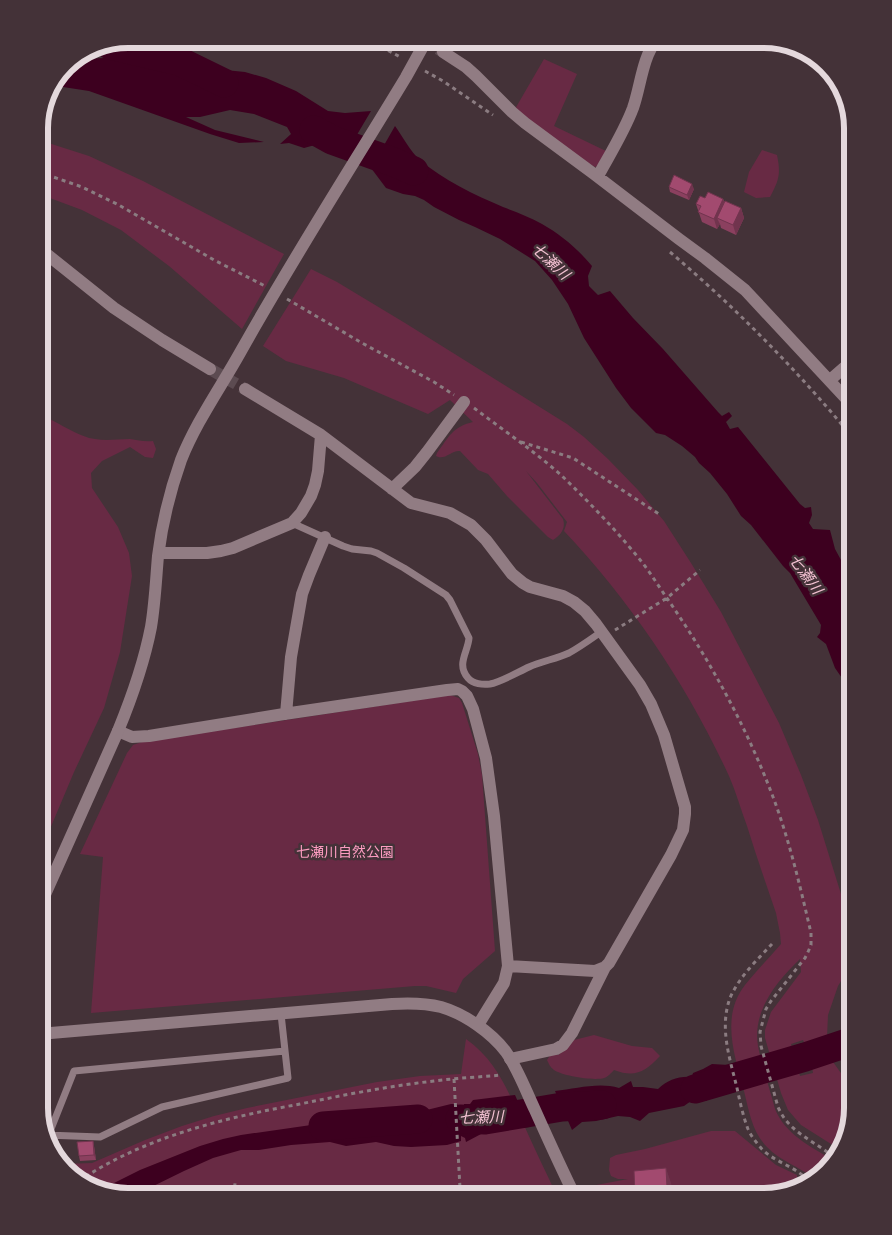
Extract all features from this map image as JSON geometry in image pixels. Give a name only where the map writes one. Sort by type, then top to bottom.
[{"type":"street","points":[[48,888],[118,731],[135,687],[148,643],[165,518],[181,460],[222,383],[422,48]]},
{"type":"street","points":[[598,176],[632,109],[646,61],[652,48]]},
{"type":"street","points":[[443,52],[466,67],[525,123],[598,176],[740,285],[844,396]]},
{"type":"street","points":[[48,255],[114,308],[210,369]]},
{"type":"street","points":[[830,380],[844,368]]},
{"type":"street","points":[[246,389],[321,435],[414,504],[450,513],[471,525],[481,534],[507,569],[517,579],[530,587],[564,596],[574,602],[590,617],[640,685],[660,724],[685,807],[683,830],[671,855],[605,967],[572,1033],[563,1045],[556,1049],[510,1059]]},
{"type":"street","points":[[392,489],[415,467],[464,402]]},
{"type":"street","points":[[159,553],[207,553],[222,551],[292,523],[301,513],[315,485],[321,435]]},
{"type":"street","points":[[286,714],[290,665],[302,594],[325,537]]},
{"type":"street","points":[[118,731],[132,737],[149,736],[447,690],[462,690],[473,709],[489,773],[508,966],[504,984],[478,1026]]},
{"type":"street","points":[[508,966],[595,971],[605,967]]},
{"type":"street","points":[[48,1033],[392,1004],[421,1004],[442,1007],[478,1026],[496,1040],[510,1059],[571,1188]]},
{"type":"lane","points":[[292,523],[352,549],[378,553],[446,595],[470,638],[463,658],[465,673],[469,680],[481,685],[491,684],[534,665],[568,653],[603,634]]},
{"type":"lane","points":[[462,690],[469,680]]},
{"type":"lane","points":[[53,1135],[100,1137],[162,1107],[288,1078],[281,1014]]},
{"type":"lane","points":[[50,1128],[74,1071],[285,1051]]},
{"type":"path","points":[[384,48],[409,62]]},
{"type":"path","points":[[418,67],[443,81],[496,117]]},
{"type":"path","points":[[48,175],[82,187],[117,204],[214,260],[267,287]]},
{"type":"path","points":[[670,251],[711,287],[785,360],[844,427]]},
{"type":"path","points":[[285,298],[362,343]]},
{"type":"path","points":[[518,441],[573,458],[659,514]]},
{"type":"path","points":[[603,634],[667,598],[700,570]]},
{"type":"path","points":[[772,944],[740,980],[731,998],[726,1017],[727,1043],[744,1117],[752,1136],[770,1156],[804,1177]]},
{"type":"path","points":[[87,1176],[152,1143],[218,1122],[267,1110],[406,1085],[502,1075]]},
{"type":"path","points":[[454,1079],[460,1188]]},
{"type":"path","points":[[234,1187],[235,1180]]},
{"type":"green space","points":[[544,59],[577,74],[554,126],[608,152],[599,165],[595,167],[515,109]]},
{"type":"green space","points":[[48,143],[89,156],[143,181],[284,254],[242,329],[169,266],[121,230],[82,210],[48,197]]},
{"type":"green space","points":[[762,150],[777,155],[778,177],[770,197],[756,198],[744,192],[749,172]]},
{"type":"green space","points":[[311,269],[337,282],[405,323],[567,424],[608,459],[664,521],[721,612],[779,723],[818,820],[844,907],[844,976],[838,986],[828,1015],[827,1037],[805,1044],[803,1040],[791,1044],[800,1076],[813,1073],[812,1067],[833,1062],[844,1077],[844,1118],[834,1147],[801,1125],[788,1110],[765,1038],[765,1030],[771,1012],[801,972],[800,959],[783,977],[768,998],[759,1021],[757,1033],[760,1054],[779,1118],[799,1139],[827,1157],[808,1175],[772,1152],[758,1135],[752,1121],[732,1037],[731,1023],[737,997],[745,985],[781,944],[776,913],[729,776],[695,710],[657,647],[613,587],[564,531],[567,522],[526,471],[563,519],[562,531],[553,540],[507,496],[488,474],[478,470],[460,451],[442,457],[436,456],[452,433],[460,427],[473,422],[450,400],[428,414],[344,378],[286,361],[263,346]]},
{"type":"green space","points":[[48,418],[89,438],[153,441],[156,449],[153,458],[145,457],[130,447],[102,461],[91,473],[92,488],[118,527],[129,553],[132,576],[120,652],[104,708],[48,834]]},
{"type":"green space","name":"七瀬川自然公園","points":[[450,695],[459,698],[462,703],[478,754],[482,775],[495,951],[463,979],[456,993],[426,986],[415,986],[91,1013],[103,857],[80,854],[127,753],[133,745],[142,742]]},
{"type":"green space","points":[[594,1035],[632,1046],[652,1048],[660,1056],[639,1072],[628,1073],[614,1070],[607,1077],[599,1079],[571,1076],[558,1072],[551,1067],[547,1060],[551,1054],[558,1055],[574,1040]]},
{"type":"green space","points":[[466,1039],[486,1057],[500,1077],[553,1188],[122,1187],[112,1186],[92,1179],[71,1164],[92,1163],[182,1126],[247,1108],[377,1082],[420,1076],[461,1074]]},
{"type":"green space","points":[[711,1131],[735,1131],[776,1165],[797,1175],[798,1180],[785,1185],[765,1188],[592,1188],[591,1186],[628,1179],[618,1179],[611,1176],[609,1170],[610,1158]]},
{"type":"water","points":[[105,58],[245,72],[266,78],[296,91],[328,111],[345,113],[371,111],[348,150],[315,145],[304,148],[289,143],[280,144],[291,134],[287,127],[254,114],[230,110],[200,117],[186,117],[215,130],[264,142],[239,143],[89,91],[59,86],[71,71],[88,59]]},
{"type":"water","points":[[395,126],[416,156],[439,174],[481,197],[537,221],[555,232],[575,248],[592,266],[588,276],[589,286],[598,295],[610,291],[718,412],[722,416],[729,412],[732,416],[726,422],[730,429],[738,427],[800,504],[805,508],[811,507],[812,515],[809,523],[813,529],[830,530],[835,549],[844,566],[844,681],[835,668],[826,644],[817,637],[820,633],[821,625],[790,573],[751,525],[741,516],[727,494],[695,457],[665,435],[656,433],[631,408],[584,338],[568,304],[552,280],[535,261],[500,239],[459,220],[424,200],[386,188],[371,168]]},
{"type":"water","points":[[844,1026],[844,1056],[811,1065],[804,1045],[843,1033]]},
{"type":"water","points":[[712,1064],[729,1065],[735,1088],[720,1088],[706,1101],[702,1098],[691,1101],[684,1106],[649,1113],[640,1121],[630,1117],[618,1116],[582,1122],[572,1130],[555,1091],[595,1086],[619,1088],[631,1081],[633,1087],[658,1089],[674,1079],[692,1077],[693,1073]]},
{"type":"water","points":[[515,1095],[519,1104],[494,1112],[494,1115],[521,1123],[527,1122],[530,1127],[498,1125],[466,1142],[465,1138],[461,1136],[461,1141],[447,1145],[411,1147],[376,1142],[346,1146],[330,1142],[259,1150],[241,1150],[213,1158],[151,1187],[110,1185],[140,1170],[223,1139],[325,1123],[382,1121],[451,1104],[457,1104],[460,1110],[464,1108],[464,1104],[470,1104],[473,1100]]},
{"type":"building","points":[[674,175],[692,184],[687,195],[669,187]]},
{"type":"building","points":[[708,192],[723,199],[714,219],[698,212],[701,206],[696,204],[700,196],[705,198]]},
{"type":"building","points":[[725,201],[741,208],[733,225],[717,218]]},
{"type":"building","points":[[93,1141],[94,1155],[79,1156],[77,1142]]},
{"type":"building","points":[[666,1168],[667,1187],[672,1188],[635,1188],[634,1171]]},
{"type":"waterway","name":"七瀬川","points":[[124,48],[179,61],[224,83]]},
{"type":"waterway","name":"七瀬川","points":[[314,130],[332,140],[414,171]]},
{"type":"waterway","name":"七瀬川","points":[[695,1089],[844,1044]]},
{"type":"waterway","name":"七瀬川","points":[[460,1119],[485,1120],[562,1107],[602,1105]]},
{"type":"waterway","name":"七瀬川","points":[[323,1126],[418,1119]]},
{"type":"tunnel","points":[[437,48],[443,52]]},
{"type":"tunnel","points":[[210,369],[245,389]]}]
